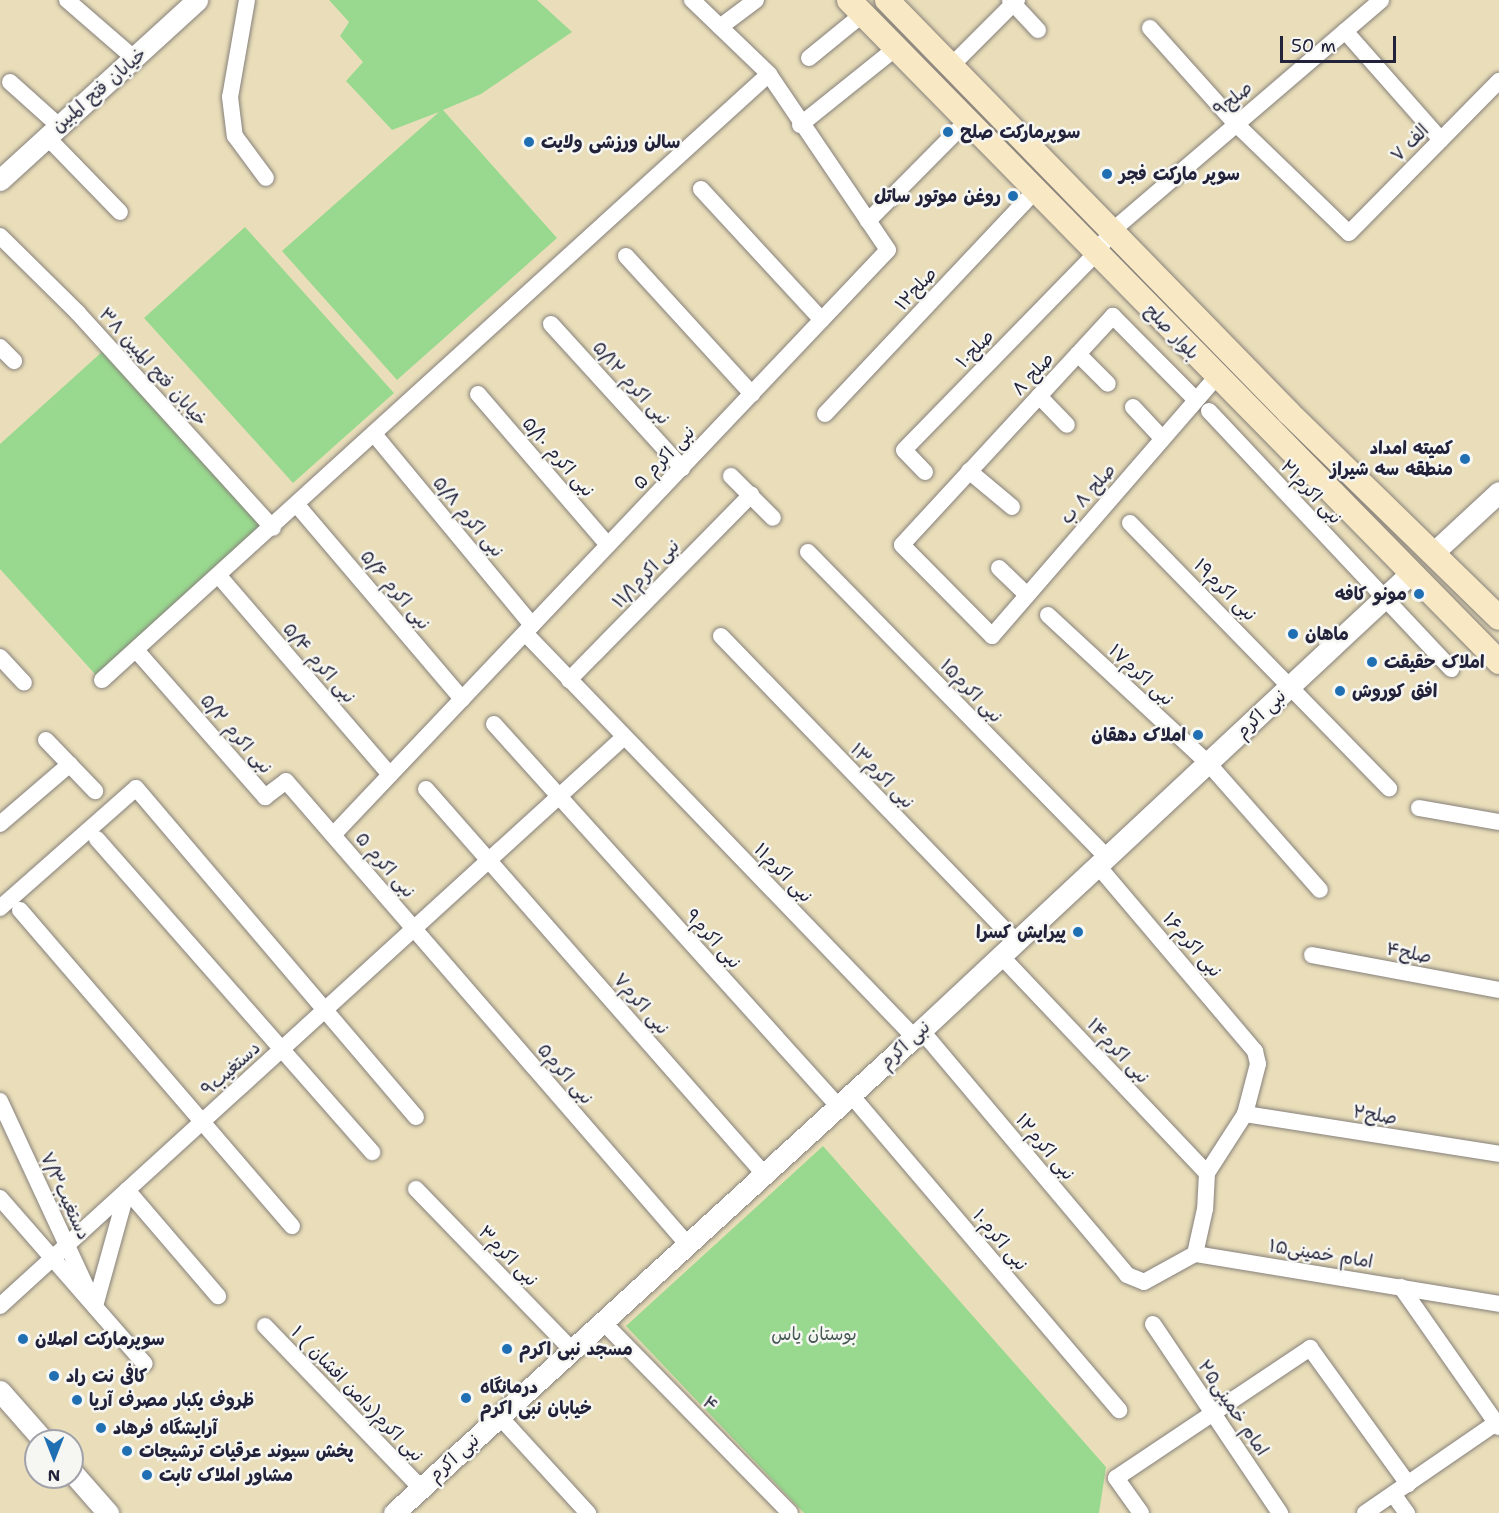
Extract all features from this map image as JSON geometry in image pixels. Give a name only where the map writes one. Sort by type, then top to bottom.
[{"type":"main road","name":"بلوار صلح","points":[[888,0],[1432,554],[1499,618]]},
{"type":"main road","name":"بلوار صلح","points":[[856,7],[1216,377],[1499,662]]},
{"type":"street","points":[[67,0],[135,59]]},
{"type":"street","name":"خیابان فتح المبین","points":[[0,180],[197,0]]},
{"type":"street","points":[[247,0],[230,97],[235,136],[266,178]]},
{"type":"street","name":"نبی اکرم ۵","points":[[414,929],[333,835],[888,250],[800,125],[769,74],[692,0]]},
{"type":"street","points":[[720,27],[756,0]]},
{"type":"street","name":"صلح۹","points":[[1096,253],[1113,230],[1381,0]]},
{"type":"street","points":[[951,65],[1014,1],[1038,30]]},
{"type":"street","points":[[809,58],[856,7]]},
{"type":"street","points":[[1150,28],[1235,123]]},
{"type":"street","points":[[1345,31],[1441,140]]},
{"type":"street","points":[[800,125],[896,48]]},
{"type":"street","points":[[102,680],[273,528],[769,74]]},
{"type":"street","name":"۷ الف","points":[[1235,123],[1348,233],[1499,81]]},
{"type":"street","points":[[10,82],[120,212]]},
{"type":"street","points":[[868,220],[967,120]]},
{"type":"street","points":[[701,189],[822,320]]},
{"type":"street","name":"صلح۱۲","points":[[825,414],[1036,190]]},
{"type":"street","name":"خیابان فتح المبین ۳۸","points":[[0,236],[78,314],[273,528]]},
{"type":"street","name":"صلح۱۰","points":[[925,472],[904,450],[1096,253]]},
{"type":"street","points":[[626,256],[752,394]]},
{"type":"street","name":"۸ صلح","points":[[992,636],[902,545],[1113,315],[1195,399]]},
{"type":"street","name":"نبی اکرم ۵/۱۲","points":[[551,324],[681,468]]},
{"type":"street","points":[[0,347],[14,361]]},
{"type":"street","points":[[1078,354],[1108,384]]},
{"type":"street","name":"صلح ۸ ب","points":[[992,636],[1216,377]]},
{"type":"street","name":"نبی اکرم ۵/۱۰","points":[[478,394],[608,545]]},
{"type":"street","points":[[1039,396],[1067,424]]},
{"type":"street","points":[[1133,407],[1162,438]]},
{"type":"street","name":"نبی اکرم۲۱","points":[[1209,411],[1451,669]]},
{"type":"street","name":"نبی اکرم ۵/۸","points":[[374,434],[569,680]]},
{"type":"street","points":[[969,471],[1012,507]]},
{"type":"street","points":[[731,476],[773,518]]},
{"type":"street","points":[[1432,554],[1499,492]]},
{"type":"street","name":"نبی اکرم۱۱/۱","points":[[569,680],[751,495]]},
{"type":"street","name":"نبی اکرم ۵/۶","points":[[297,505],[462,699]]},
{"type":"street","name":"نبی اکرم۱۹","points":[[1130,523],[1292,685],[1389,788]]},
{"type":"street","name":"نبی اکرم۱۵","points":[[808,552],[1102,862]]},
{"type":"street","points":[[999,568],[1027,595]]},
{"type":"street","name":"نبی اکرم","points":[[394,1513],[1009,949],[1412,572]]},
{"type":"street","name":"نبی اکرم ۵/۴","points":[[219,576],[390,775]]},
{"type":"street","name":"نبی اکرم۱۷","points":[[1048,615],[1208,763],[1320,890]]},
{"type":"street","name":"نبی اکرم۱۳","points":[[721,636],[1009,949]]},
{"type":"street","name":"نبی اکرم ۵/۲","points":[[135,650],[266,797],[286,780],[333,835]]},
{"type":"street","points":[[0,657],[24,683]]},
{"type":"street","name":"نبی اکرم۱۱","points":[[569,680],[918,1033]]},
{"type":"street","name":"نبی اکرم۹","points":[[494,724],[558,797],[845,1100]]},
{"type":"street","points":[[558,797],[624,737]]},
{"type":"street","points":[[46,740],[95,791]]},
{"type":"street","points":[[0,824],[70,764]]},
{"type":"street","points":[[0,908],[136,788],[227,899],[416,1117]]},
{"type":"street","name":"نبی اکرم۷","points":[[426,789],[764,1174]]},
{"type":"street","name":"دستغیب۹","points":[[0,1306],[558,797]]},
{"type":"street","points":[[1419,808],[1499,822]]},
{"type":"street","points":[[98,839],[372,1152]]},
{"type":"street","name":"نبی اکرم۱۶","points":[[1102,862],[1255,1051],[1258,1064],[1245,1114]]},
{"type":"street","points":[[20,910],[292,1226]]},
{"type":"street","name":"نبی اکرم۵","points":[[414,929],[687,1244]]},
{"type":"street","name":"نبی اکرم۱۴","points":[[1009,949],[1207,1173]]},
{"type":"street","name":"صلح۴","points":[[1312,955],[1499,990]]},
{"type":"street","name":"نبی اکرم۱۲","points":[[918,1033],[1127,1275],[1144,1282],[1195,1254]]},
{"type":"street","name":"نبی اکرم۱۰","points":[[845,1100],[1119,1410]]},
{"type":"street","name":"دستغیب۷/۳","points":[[0,1101],[95,1306]]},
{"type":"street","points":[[1195,1254],[1205,1209],[1207,1173],[1245,1114]]},
{"type":"street","name":"صلح۲","points":[[1245,1114],[1499,1154]]},
{"type":"street","name":"نبی اکرم۳","points":[[416,1189],[572,1350]]},
{"type":"street","points":[[95,1306],[127,1190]]},
{"type":"street","points":[[127,1190],[218,1296]]},
{"type":"street","points":[[0,1198],[145,1364]]},
{"type":"street","name":"۱۵امام خمینی","points":[[1195,1254],[1499,1304]]},
{"type":"street","points":[[1365,1513],[1498,1425],[1401,1287]]},
{"type":"street","name":"۴","points":[[603,1322],[790,1513]]},
{"type":"street","name":"امام خمینی۲۵","points":[[1153,1324],[1280,1513]]},
{"type":"street","name":"۱ نبی اکرم(دامن افشان )","points":[[265,1326],[421,1488]]},
{"type":"street","points":[[1141,1513],[1116,1478],[1214,1415],[1310,1348],[1408,1484]]},
{"type":"street","points":[[0,1391],[33,1429]]},
{"type":"street","points":[[500,1416],[588,1513]]},
{"type":"street","points":[[84,1486],[108,1513]]},
{"type":"street","points":[[1393,1494],[1407,1513]]},
{"type":"green space","points":[[329,0],[537,0],[572,32],[481,94],[443,110],[557,238],[397,380],[282,251],[439,112],[392,130],[346,81],[363,62],[340,36],[349,22]]},
{"type":"green space","points":[[245,227],[394,393],[293,483],[144,318]]},
{"type":"green space","points":[[103,351],[263,528],[103,683],[0,569],[0,444]]},
{"type":"green space","name":"بوستان یاس","points":[[823,1146],[1106,1467],[1099,1513],[804,1513],[626,1326]]},
{"type":"place","name":"سوپرمارکت صلح","points":[[948,132]]},
{"type":"place","name":"سالن ورزشی ولایت","points":[[529,142]]},
{"type":"place","name":"سوپر مارکت فجر","points":[[1107,174]]},
{"type":"place","name":"روغن موتور ساتل","points":[[1013,196]]},
{"type":"place","name":"کمیته امداد منطقه سه شیراز","points":[[1465,459]]},
{"type":"place","name":"مونو کافه","points":[[1419,594]]},
{"type":"place","name":"ماهان","points":[[1293,634]]},
{"type":"place","name":"املاک حقیقت","points":[[1372,662]]},
{"type":"place","name":"افق کوروش","points":[[1340,691]]},
{"type":"place","name":"املاک دهقان","points":[[1198,735]]},
{"type":"place","name":"پیرایش کسرا","points":[[1078,932]]},
{"type":"place","name":"سوپرمارکت اصلان","points":[[23,1339]]},
{"type":"place","name":"مسجد نبی اکرم","points":[[507,1349]]},
{"type":"place","name":"کافی نت راد","points":[[54,1376]]},
{"type":"place","name":"درمانگاه خیابان نبی اکرم","points":[[466,1398]]},
{"type":"place","name":"ظروف یکبار مصرف آریا","points":[[77,1400]]},
{"type":"place","name":"آرایشگاه فرهاد","points":[[101,1428]]},
{"type":"place","name":"پخش سیوند عرقیات ترشیجات","points":[[127,1451]]},
{"type":"place","name":"مشاور املاک ثابت","points":[[147,1475]]}]
